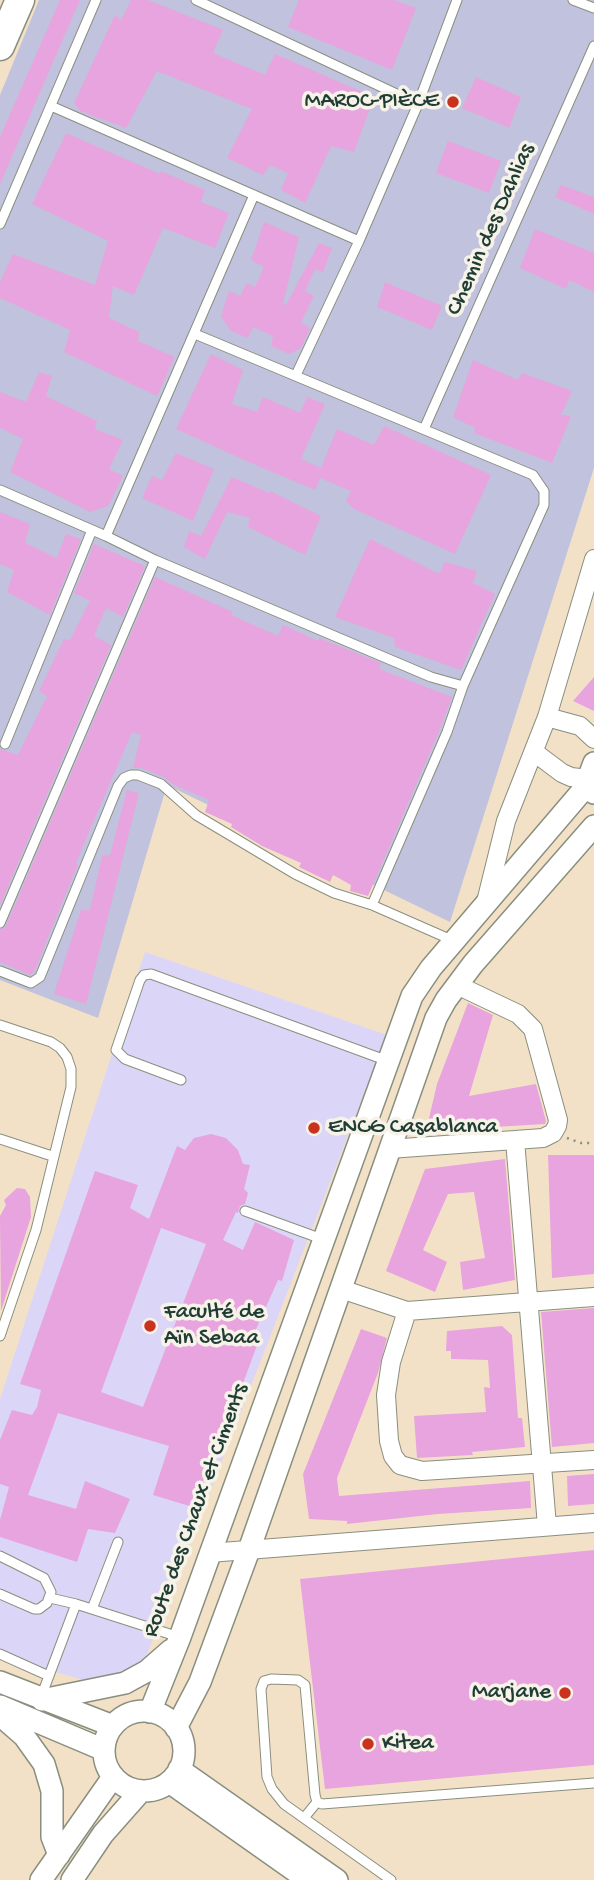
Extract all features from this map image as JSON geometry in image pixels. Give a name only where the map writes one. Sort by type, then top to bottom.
[{"type":"highway","points":[[0,46],[19,0]]},
{"type":"street","points":[[486,902],[506,821],[547,717],[594,559]]},
{"type":"street","points":[[547,717],[580,726],[594,739]]},
{"type":"street","points":[[534,752],[562,773],[591,779]]},
{"type":"street","name":"Route des Chaux et Ciments","points":[[150,1712],[179,1640],[416,988],[591,779]]},
{"type":"street","points":[[176,1728],[200,1682],[249,1550],[436,1018],[457,985],[594,827]]},
{"type":"street","points":[[389,1149],[543,1138],[552,1133],[558,1120],[533,1029],[518,1014],[457,985]]},
{"type":"street","points":[[515,1140],[547,1526]]},
{"type":"street","points":[[341,1289],[407,1311],[594,1297]]},
{"type":"street","points":[[407,1311],[387,1380],[389,1441],[396,1461],[405,1467],[422,1471],[594,1460]]},
{"type":"street","points":[[209,1553],[594,1523]]},
{"type":"street","points":[[41,1699],[125,1683],[155,1665],[179,1640]]},
{"type":"street","points":[[0,1682],[113,1726]]},
{"type":"street","points":[[0,1706],[104,1750]]},
{"type":"street","points":[[150,1712],[165,1717],[176,1728],[183,1745],[174,1775],[158,1788],[141,1791],[123,1785],[113,1777],[106,1763],[104,1750],[113,1726],[126,1716],[150,1712]]},
{"type":"street","points":[[0,1715],[24,1736],[44,1764],[52,1791],[52,1837],[59,1855]]},
{"type":"street","points":[[174,1775],[308,1880]]},
{"type":"street","points":[[174,1775],[337,1880]]},
{"type":"street","points":[[41,1880],[113,1777]]},
{"type":"street","points":[[72,1880],[103,1834],[141,1791]]},
{"type":"lane","points":[[0,224],[96,0]]},
{"type":"lane","points":[[196,0],[418,104]]},
{"type":"lane","points":[[296,375],[359,241],[418,104],[457,0]]},
{"type":"lane","points":[[573,0],[594,8]]},
{"type":"lane","name":"Chemin des Dahlias","points":[[425,429],[594,46]]},
{"type":"lane","points":[[51,106],[359,241]]},
{"type":"lane","points":[[106,536],[254,195]]},
{"type":"lane","points":[[195,334],[533,475],[544,491],[544,505],[463,686],[447,732],[372,905]]},
{"type":"lane","points":[[0,490],[155,560],[431,677],[463,686]]},
{"type":"lane","points":[[5,744],[92,530]]},
{"type":"lane","points":[[0,923],[155,560]]},
{"type":"lane","points":[[0,971],[31,983],[40,977],[118,786],[124,778],[131,775],[161,784],[196,815],[295,874],[454,941]]},
{"type":"lane","points":[[181,1080],[125,1059],[116,1050],[135,993],[144,975],[150,974],[388,1061]]},
{"type":"lane","points":[[0,1025],[51,1042],[67,1057],[71,1069],[71,1087],[36,1230],[0,1336]]},
{"type":"lane","points":[[0,1139],[52,1156]]},
{"type":"lane","points":[[245,1211],[323,1239]]},
{"type":"lane","points":[[92,1609],[118,1542]]},
{"type":"lane","points":[[0,1556],[44,1578],[50,1587],[50,1598],[44,1606],[34,1609],[0,1594]]},
{"type":"lane","points":[[50,1598],[92,1609],[179,1640]]},
{"type":"lane","points":[[41,1699],[76,1604]]},
{"type":"lane","points":[[0,1654],[49,1676]]},
{"type":"lane","points":[[317,1802],[305,1685],[298,1680],[267,1680],[261,1689],[267,1777],[279,1799],[391,1880]]},
{"type":"lane","points":[[317,1802],[380,1801],[594,1783]]},
{"type":"lane","points":[[304,1818],[317,1802]]},
{"type":"path","points":[[552,1133],[581,1143],[594,1143]]},
{"type":"shaded area","points":[[39,0],[594,0],[594,468],[450,922],[167,785],[98,1018],[0,980],[0,95]]},
{"type":"shaded area","name":"Faculté de Aïn Sebaa","points":[[145,952],[387,1035],[132,1693],[0,1657],[0,1399]]},
{"type":"building","points":[[60,0],[80,0],[0,184],[0,137]]},
{"type":"building","points":[[131,0],[148,0],[223,30],[213,53],[265,75],[275,54],[374,97],[354,152],[331,146],[305,203],[281,190],[288,173],[270,165],[263,175],[227,158],[252,109],[157,71],[126,128],[80,111],[74,103],[115,15],[121,20]]},
{"type":"building","points":[[299,0],[394,0],[416,8],[392,70],[288,27]]},
{"type":"building","points":[[476,77],[521,97],[509,128],[462,108]]},
{"type":"building","points":[[66,133],[160,174],[161,171],[205,190],[201,202],[229,213],[215,248],[163,228],[134,295],[113,286],[109,318],[139,332],[138,341],[175,357],[157,396],[64,352],[70,330],[0,298],[0,282],[13,254],[95,285],[108,241],[32,204]]},
{"type":"building","points":[[448,141],[501,161],[489,193],[436,173]]},
{"type":"building","points":[[561,185],[594,197],[594,214],[555,197]]},
{"type":"building","points":[[264,222],[299,237],[283,304],[286,305],[319,243],[332,248],[323,272],[315,269],[305,291],[314,296],[301,322],[310,328],[301,348],[289,354],[271,346],[273,336],[253,327],[248,338],[231,331],[221,316],[229,291],[240,296],[247,283],[255,287],[264,267],[251,260]]},
{"type":"building","points":[[535,229],[594,253],[594,292],[569,280],[566,289],[520,268]]},
{"type":"building","points":[[385,282],[442,306],[432,330],[377,307]]},
{"type":"building","points":[[211,354],[243,370],[232,404],[257,412],[263,397],[300,413],[307,397],[325,404],[301,459],[321,468],[337,429],[374,445],[384,426],[491,475],[455,554],[354,509],[346,501],[351,491],[320,478],[315,490],[176,429]]},
{"type":"building","points":[[473,360],[518,380],[522,373],[572,391],[561,415],[571,416],[552,463],[474,433],[475,428],[453,417]]},
{"type":"building","points":[[39,372],[52,376],[46,396],[97,421],[95,429],[123,440],[109,469],[123,476],[108,506],[90,512],[10,472],[23,439],[0,428],[0,392],[26,402]]},
{"type":"building","points":[[176,453],[214,469],[193,521],[142,498],[152,476],[162,480]]},
{"type":"building","points":[[232,477],[269,493],[270,491],[321,516],[305,555],[248,527],[250,518],[227,512],[205,559],[184,547],[189,531],[201,536]]},
{"type":"building","points":[[0,512],[30,524],[25,543],[57,558],[66,534],[81,539],[50,615],[7,592],[14,570],[0,564]]},
{"type":"building","points":[[370,539],[439,574],[445,562],[477,571],[473,583],[495,594],[461,670],[395,647],[394,638],[335,617]]},
{"type":"building","points":[[94,544],[145,566],[123,617],[106,608],[94,636],[111,645],[0,905],[0,749],[18,755],[47,696],[39,691],[64,639],[70,640],[90,601],[74,593]]},
{"type":"building","points":[[155,577],[233,612],[231,615],[278,636],[283,625],[318,641],[319,638],[381,663],[379,669],[452,697],[368,896],[350,891],[351,885],[333,875],[330,882],[299,867],[301,863],[262,846],[231,827],[232,824],[205,812],[209,800],[172,784],[164,777],[141,768],[133,768],[141,735],[132,732],[76,862],[78,864],[34,972],[30,975],[0,962],[0,930],[6,926]]},
{"type":"building","points":[[594,677],[594,711],[573,701]]},
{"type":"building","points":[[127,790],[139,793],[86,1004],[54,994],[81,910],[90,910],[102,856],[110,855]]},
{"type":"building","points":[[468,1003],[493,1015],[469,1096],[536,1084],[545,1124],[426,1131],[437,1084]]},
{"type":"building","points":[[211,1134],[226,1138],[238,1150],[243,1164],[250,1165],[244,1189],[248,1193],[245,1204],[236,1212],[223,1240],[243,1250],[255,1222],[294,1240],[282,1281],[278,1280],[253,1336],[259,1340],[222,1440],[214,1439],[196,1508],[153,1495],[169,1446],[58,1413],[28,1495],[76,1509],[85,1481],[130,1499],[115,1533],[88,1529],[77,1562],[0,1537],[0,1520],[9,1487],[0,1484],[0,1440],[12,1410],[32,1415],[37,1407],[41,1390],[20,1384],[95,1171],[138,1185],[130,1208],[149,1219],[177,1146],[185,1150],[194,1138]],"holes":[[[161,1228],[206,1244],[143,1407],[101,1392]]]},
{"type":"building","points":[[548,1155],[594,1155],[594,1274],[552,1278]]},
{"type":"building","points":[[505,1159],[515,1280],[463,1290],[460,1262],[485,1258],[474,1192],[448,1194],[423,1250],[447,1262],[435,1292],[386,1271],[425,1169]]},
{"type":"building","points":[[17,1188],[25,1189],[30,1197],[31,1217],[1,1311],[0,1216],[6,1205],[4,1200]]},
{"type":"building","points":[[594,1308],[594,1443],[552,1447],[541,1312]]},
{"type":"building","points":[[502,1326],[512,1335],[518,1418],[522,1418],[525,1447],[472,1452],[473,1455],[417,1458],[414,1416],[486,1412],[484,1387],[490,1388],[488,1360],[451,1359],[451,1351],[446,1351],[447,1331]]},
{"type":"building","points":[[361,1329],[387,1338],[378,1373],[337,1478],[339,1496],[530,1481],[531,1508],[347,1524],[347,1521],[309,1519],[303,1474]]},
{"type":"building","points":[[594,1474],[594,1504],[568,1506],[567,1476]]},
{"type":"building","points":[[594,1550],[594,1765],[325,1789],[300,1579]]},
{"type":"place","name":"MAROC-PIÈCE","points":[[453,102]]},
{"type":"place","name":"ENCG Casablanca","points":[[314,1128]]},
{"type":"place","name":"Faculté de Aïn Sebaa","points":[[150,1326]]},
{"type":"place","name":"Marjane","points":[[565,1693]]},
{"type":"place","name":"Kitea","points":[[368,1744]]}]
